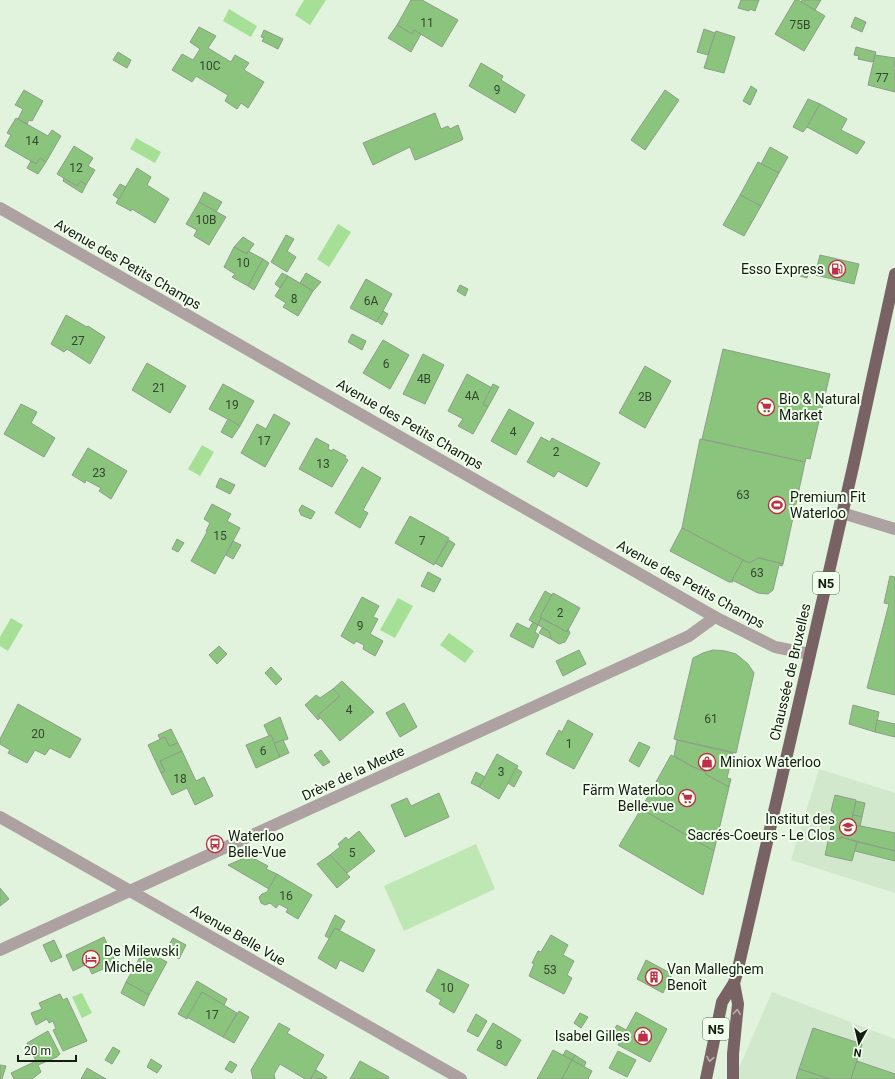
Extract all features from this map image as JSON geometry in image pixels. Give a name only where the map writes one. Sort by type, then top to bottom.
[{"type":"main road","name":"Chaussée de Bruxelles","points":[[706,1079],[722,1002],[734,983],[810,654],[895,274]]},
{"type":"main road","name":"Chaussée de Bruxelles","points":[[733,1079],[733,1054],[738,1004],[734,983]]},
{"type":"street","name":"Avenue des Petits Champs","points":[[0,208],[715,617],[775,647],[810,654]]},
{"type":"street","points":[[842,512],[895,528]]},
{"type":"street","name":"Drève de la Meute","points":[[0,950],[689,636],[715,617]]},
{"type":"street","name":"Avenue Belle Vue","points":[[0,817],[461,1079]]},
{"type":"shaded area","points":[[304,0],[326,0],[310,25],[295,15]]},
{"type":"shaded area","points":[[229,9],[257,26],[251,37],[223,21]]},
{"type":"shaded area","points":[[136,138],[161,152],[155,163],[130,149]]},
{"type":"shaded area","points":[[338,224],[351,232],[329,267],[317,259]]},
{"type":"shaded area","points":[[202,445],[214,452],[200,476],[188,469]]},
{"type":"shaded area","points":[[398,598],[413,606],[395,638],[380,630]]},
{"type":"shaded area","points":[[11,618],[23,625],[8,651],[0,646],[0,637]]},
{"type":"shaded area","points":[[449,633],[474,651],[465,663],[440,645]]},
{"type":"shaded area","name":"Institut des Sacrés-Coeurs - Le Clos","points":[[819,769],[895,793],[895,893],[791,860]]},
{"type":"shaded area","points":[[476,844],[495,889],[404,931],[384,886]]},
{"type":"shaded area","points":[[772,992],[895,1039],[895,1079],[739,1079],[738,1070]]},
{"type":"shaded area","points":[[82,993],[92,1013],[82,1018],[72,997]]},
{"type":"building","points":[[411,0],[422,0],[458,20],[442,47],[414,30],[412,34],[397,25]]},
{"type":"building","points":[[741,0],[759,0],[755,11],[750,9],[749,11],[738,8]]},
{"type":"building","points":[[795,0],[798,0],[825,16],[804,51],[775,34]]},
{"type":"building","points":[[802,0],[821,0],[815,10],[801,2]]},
{"type":"building","points":[[855,17],[866,22],[862,32],[851,27]]},
{"type":"building","points":[[397,25],[412,34],[414,30],[421,34],[411,52],[388,38]]},
{"type":"building","points":[[199,27],[216,36],[208,48],[231,62],[235,55],[249,63],[244,70],[264,82],[248,108],[241,103],[237,109],[225,101],[228,95],[196,76],[192,82],[172,70],[182,54],[193,60],[200,49],[190,42]]},
{"type":"building","points":[[704,29],[715,33],[708,55],[697,52]]},
{"type":"building","points":[[264,30],[283,39],[278,49],[262,41],[264,38],[261,37]]},
{"type":"building","points":[[716,31],[735,37],[724,73],[704,68]]},
{"type":"building","points":[[856,47],[876,52],[873,61],[858,59],[859,56],[854,55]]},
{"type":"building","points":[[118,52],[131,60],[127,68],[113,60]]},
{"type":"building","points":[[875,55],[895,58],[895,92],[868,85]]},
{"type":"building","points":[[481,63],[503,76],[501,80],[525,95],[515,113],[469,86]]},
{"type":"building","points":[[751,86],[757,90],[750,105],[743,101]]},
{"type":"building","points":[[24,90],[43,101],[32,121],[29,120],[27,124],[18,119],[23,109],[15,105]]},
{"type":"building","points":[[665,90],[679,100],[645,150],[631,140]]},
{"type":"building","points":[[808,99],[820,104],[803,132],[793,127]]},
{"type":"building","points":[[820,104],[847,119],[841,130],[865,142],[857,154],[807,127]]},
{"type":"building","points":[[435,113],[441,129],[448,126],[450,129],[458,125],[463,139],[415,160],[410,147],[373,165],[363,143]]},
{"type":"building","points":[[16,118],[48,136],[52,130],[61,136],[46,162],[40,158],[36,164],[5,146],[11,135],[7,133]]},
{"type":"building","points":[[74,146],[93,158],[88,166],[95,170],[86,185],[81,181],[77,186],[57,174]]},
{"type":"building","points":[[770,147],[788,157],[779,173],[761,164]]},
{"type":"building","points":[[40,158],[46,162],[38,174],[27,168],[31,161],[36,164]]},
{"type":"building","points":[[758,162],[779,173],[761,206],[740,195]]},
{"type":"building","points":[[137,168],[151,177],[147,185],[169,199],[155,223],[132,209],[131,211],[116,203]]},
{"type":"building","points":[[64,178],[77,186],[81,181],[86,185],[82,193],[63,181]]},
{"type":"building","points":[[120,184],[126,187],[119,199],[113,195]]},
{"type":"building","points":[[204,192],[222,202],[216,212],[199,202]]},
{"type":"building","points":[[740,195],[761,206],[744,236],[723,225]]},
{"type":"building","points":[[199,202],[226,217],[209,245],[194,236],[197,230],[186,224]]},
{"type":"building","points":[[286,235],[294,239],[287,251],[296,257],[287,272],[271,262]]},
{"type":"building","points":[[243,237],[254,244],[247,254],[234,247]]},
{"type":"building","points":[[234,247],[247,254],[248,251],[263,259],[248,286],[232,277],[235,274],[224,267]]},
{"type":"building","name":"Esso Express","points":[[820,255],[859,264],[854,284],[815,275]]},
{"type":"building","points":[[263,259],[269,263],[254,290],[248,286]]},
{"type":"building","points":[[802,267],[809,268],[807,278],[800,276]]},
{"type":"building","points":[[282,273],[288,276],[280,288],[275,284]]},
{"type":"building","points":[[306,273],[321,282],[313,291],[300,283]]},
{"type":"building","points":[[288,276],[313,291],[298,316],[283,307],[286,303],[275,296]]},
{"type":"building","points":[[366,279],[392,294],[377,322],[350,308]]},
{"type":"building","points":[[460,285],[468,289],[465,296],[457,291]]},
{"type":"building","points":[[383,311],[388,314],[382,325],[377,321]]},
{"type":"building","points":[[66,315],[87,327],[88,326],[105,337],[90,364],[67,349],[64,352],[51,344]]},
{"type":"building","points":[[352,334],[366,341],[362,350],[348,342]]},
{"type":"building","points":[[383,340],[409,355],[390,389],[363,373]]},
{"type":"building","name":"Bio & Natural Market","points":[[723,349],[830,374],[810,459],[806,458],[805,462],[702,439]]},
{"type":"building","points":[[423,354],[444,365],[425,404],[403,394]]},
{"type":"building","points":[[147,363],[186,386],[170,413],[132,390]]},
{"type":"building","points":[[645,366],[671,381],[645,428],[619,413]]},
{"type":"building","points":[[467,374],[492,388],[483,404],[488,407],[473,434],[458,426],[463,419],[448,411]]},
{"type":"building","points":[[223,384],[254,401],[240,426],[209,409]]},
{"type":"building","points":[[493,384],[499,387],[488,407],[483,404]]},
{"type":"building","points":[[21,404],[37,412],[31,423],[55,438],[44,457],[4,434]]},
{"type":"building","points":[[509,409],[534,423],[516,455],[491,441]]},
{"type":"building","points":[[274,414],[290,423],[265,467],[241,453],[257,424],[266,429]]},
{"type":"building","points":[[228,419],[240,426],[232,438],[221,432]]},
{"type":"building","points":[[541,437],[550,442],[552,438],[600,463],[587,487],[558,471],[554,477],[527,462]]},
{"type":"building","points":[[316,438],[329,445],[328,449],[332,451],[333,449],[346,456],[345,458],[348,460],[332,487],[299,469]]},
{"type":"building","points":[[700,439],[805,462],[783,564],[759,558],[749,563],[682,528]]},
{"type":"building","points":[[88,448],[127,471],[111,499],[99,491],[101,488],[86,480],[85,483],[72,475]]},
{"type":"building","points":[[362,467],[381,478],[363,510],[368,513],[360,528],[335,513]]},
{"type":"building","points":[[220,478],[235,485],[230,494],[216,487]]},
{"type":"building","points":[[212,504],[231,514],[227,521],[240,528],[215,574],[191,561],[207,532],[206,531],[210,523],[204,519]]},
{"type":"building","points":[[302,505],[315,512],[311,519],[301,515],[299,510]]},
{"type":"building","points":[[410,516],[449,538],[434,565],[395,543]]},
{"type":"building","points":[[682,528],[743,560],[732,580],[733,582],[729,582],[670,551]]},
{"type":"building","points":[[177,539],[184,543],[178,552],[172,549]]},
{"type":"building","points":[[449,540],[455,544],[442,567],[435,563]]},
{"type":"building","points":[[233,541],[241,545],[233,559],[226,555]]},
{"type":"building","points":[[759,558],[783,564],[782,566],[779,565],[773,590],[768,594],[758,593],[732,580],[743,560],[749,563]]},
{"type":"building","points":[[428,572],[441,579],[434,592],[421,586]]},
{"type":"building","points":[[890,576],[895,577],[895,695],[867,688],[889,604],[884,603]]},
{"type":"building","points":[[545,591],[552,595],[540,617],[541,618],[538,625],[529,620]]},
{"type":"building","points":[[553,593],[580,608],[567,632],[540,617]]},
{"type":"building","points":[[362,597],[379,606],[373,617],[378,619],[370,634],[383,641],[375,656],[363,649],[364,645],[356,641],[354,644],[341,636]]},
{"type":"building","points":[[541,618],[567,632],[568,629],[570,633],[565,642],[559,644],[551,639],[549,631],[538,625]]},
{"type":"building","points":[[533,622],[538,625],[535,632],[539,635],[533,648],[510,636],[517,623],[529,629]]},
{"type":"building","points":[[542,628],[549,631],[551,639],[539,633]]},
{"type":"building","points":[[219,646],[227,654],[217,664],[209,655]]},
{"type":"building","points":[[579,650],[586,664],[563,676],[556,661]]},
{"type":"building","points":[[713,650],[736,654],[748,664],[754,673],[736,753],[674,739],[693,658]]},
{"type":"building","points":[[271,667],[282,679],[276,685],[265,673]]},
{"type":"building","points":[[342,681],[374,712],[340,741],[318,715],[340,696],[333,689]]},
{"type":"building","points":[[333,689],[340,696],[318,715],[320,718],[318,720],[305,705],[316,695],[320,698]]},
{"type":"building","points":[[404,703],[417,727],[400,737],[386,713]]},
{"type":"building","points":[[18,704],[81,739],[70,758],[50,748],[45,755],[35,750],[27,763],[8,753],[10,750],[0,744],[0,739]]},
{"type":"building","points":[[853,705],[879,712],[875,732],[849,724]]},
{"type":"building","points":[[280,717],[288,739],[274,743],[271,735],[269,736],[264,725]]},
{"type":"building","points":[[568,720],[593,734],[574,769],[546,754],[559,730],[562,732]]},
{"type":"building","points":[[877,720],[895,724],[895,737],[875,732]]},
{"type":"building","points":[[171,729],[178,743],[169,746],[165,737],[160,739],[158,735]]},
{"type":"building","points":[[271,735],[280,757],[256,768],[246,745]]},
{"type":"building","points":[[165,737],[169,746],[178,743],[182,751],[160,761],[165,771],[161,773],[148,745]]},
{"type":"building","points":[[283,740],[289,753],[280,757],[274,743]]},
{"type":"building","name":"Miniox Waterloo","points":[[677,740],[733,753],[727,778],[731,779],[729,787],[705,774],[706,772],[693,767],[674,756]]},
{"type":"building","points":[[639,742],[650,747],[639,767],[629,761]]},
{"type":"building","points":[[321,750],[330,762],[323,766],[314,755]]},
{"type":"building","points":[[182,751],[196,781],[204,777],[213,796],[195,805],[187,788],[172,795],[161,773],[165,771],[160,761]]},
{"type":"building","points":[[497,754],[518,766],[499,799],[479,787]]},
{"type":"building","name":"Färm Waterloo Belle-vue","points":[[671,755],[706,772],[705,774],[729,787],[714,851],[641,809]]},
{"type":"building","points":[[516,768],[522,772],[514,787],[508,783]]},
{"type":"building","points":[[476,772],[485,777],[479,787],[471,783]]},
{"type":"building","points":[[439,793],[449,817],[405,837],[391,805],[407,798],[411,806]]},
{"type":"building","points":[[835,795],[856,800],[851,824],[895,833],[895,851],[841,837],[841,839],[829,837],[834,813],[831,811]]},
{"type":"building","points":[[856,801],[865,803],[862,817],[853,815]]},
{"type":"building","points":[[641,809],[714,851],[703,895],[619,846]]},
{"type":"building","points":[[853,815],[862,817],[860,826],[851,824]]},
{"type":"building","points":[[359,831],[375,851],[347,873],[330,855],[340,847],[338,844],[346,837],[348,840]]},
{"type":"building","points":[[829,837],[841,839],[841,837],[857,842],[852,861],[825,855]]},
{"type":"building","points":[[857,842],[895,851],[895,861],[855,851]]},
{"type":"building","points":[[330,855],[350,877],[337,888],[317,864]]},
{"type":"building","points":[[249,856],[268,866],[266,869],[277,874],[269,889],[228,865]]},
{"type":"building","points":[[277,874],[312,895],[298,919],[286,912],[288,909],[279,904],[276,908],[270,903],[265,905],[261,903],[259,897],[267,892]]},
{"type":"building","points":[[0,888],[9,899],[0,906]]},
{"type":"building","points":[[335,915],[345,921],[340,930],[335,928],[329,938],[325,936]]},
{"type":"building","points":[[335,928],[375,950],[363,972],[340,960],[336,969],[318,958]]},
{"type":"building","points":[[551,935],[568,945],[563,955],[574,961],[567,975],[572,978],[564,994],[529,976],[534,964],[532,963],[538,951],[541,952]]},
{"type":"building","name":"De Milewski Michele","points":[[104,937],[116,963],[92,974],[87,964],[73,971],[66,955]]},
{"type":"building","points":[[173,938],[186,945],[179,959],[165,951]]},
{"type":"building","points":[[54,940],[62,957],[51,962],[43,945]]},
{"type":"building","points":[[144,950],[167,962],[149,995],[126,982]]},
{"type":"building","name":"Van Malleghem Benoît","points":[[646,960],[672,974],[663,993],[637,979]]},
{"type":"building","points":[[438,969],[469,985],[454,1013],[439,1004],[441,1000],[426,991]]},
{"type":"building","points":[[197,981],[227,999],[224,1005],[202,992],[187,1019],[178,1014]]},
{"type":"building","points":[[126,982],[149,995],[144,1006],[121,993]]},
{"type":"building","points":[[202,992],[237,1013],[223,1037],[187,1017]]},
{"type":"building","points":[[60,994],[63,1000],[67,998],[87,1041],[63,1051],[53,1030],[56,1029],[53,1021],[49,1023],[47,1019],[36,1025],[31,1013],[42,1009],[39,1003]]},
{"type":"building","points":[[239,1011],[249,1017],[234,1043],[223,1037]]},
{"type":"building","name":"Isabel Gilles","points":[[636,1012],[667,1029],[650,1062],[618,1045]]},
{"type":"building","points":[[580,1013],[588,1017],[581,1028],[574,1023]]},
{"type":"building","points":[[476,1014],[487,1021],[478,1037],[467,1031]]},
{"type":"building","points":[[279,1023],[290,1029],[287,1033],[324,1055],[311,1078],[312,1079],[305,1079],[280,1064],[274,1074],[275,1079],[253,1079],[251,1070]]},
{"type":"building","points":[[493,1023],[521,1040],[506,1066],[477,1050]]},
{"type":"building","points":[[617,1025],[626,1030],[620,1041],[610,1036]]},
{"type":"building","points":[[813,1028],[862,1044],[851,1079],[830,1079],[799,1069]]},
{"type":"building","points":[[48,1031],[60,1054],[57,1057],[38,1065],[41,1072],[32,1079],[14,1079],[11,1073],[36,1061],[27,1043]]},
{"type":"building","points":[[113,1047],[120,1051],[112,1064],[105,1060]]},
{"type":"building","points":[[553,1050],[572,1060],[562,1079],[537,1079]]},
{"type":"building","points":[[566,1050],[575,1055],[572,1060],[563,1055]]},
{"type":"building","points":[[618,1051],[636,1060],[627,1077],[609,1068]]},
{"type":"building","points":[[575,1055],[586,1062],[584,1067],[572,1060]]},
{"type":"building","points":[[151,1059],[162,1066],[157,1073],[147,1067]]},
{"type":"building","points":[[572,1060],[592,1071],[588,1079],[562,1079]]},
{"type":"building","points":[[230,1061],[237,1065],[232,1073],[225,1069]]},
{"type":"building","points":[[360,1061],[389,1077],[388,1079],[350,1079]]},
{"type":"building","points":[[857,1061],[895,1074],[895,1079],[851,1079]]},
{"type":"building","points":[[0,1065],[6,1066],[2,1079],[0,1079]]},
{"type":"building","points":[[87,1068],[106,1079],[81,1079]]},
{"type":"building","points":[[799,1069],[830,1079],[796,1079]]},
{"type":"building","points":[[316,1070],[327,1077],[326,1079],[311,1078]]},
{"type":"place","name":"Esso Express","points":[[837,269]]},
{"type":"place","name":"Bio & Natural Market","points":[[766,407]]},
{"type":"place","name":"Premium Fit Waterloo","points":[[777,505]]},
{"type":"place","name":"Miniox Waterloo","points":[[707,762]]},
{"type":"place","name":"Färm Waterloo Belle-vue","points":[[687,798]]},
{"type":"place","name":"Institut des Sacrés-Coeurs - Le Clos","points":[[848,827]]},
{"type":"place","name":"Waterloo Belle-Vue","points":[[215,844]]},
{"type":"place","name":"De Milewski Michele","points":[[91,959]]},
{"type":"place","name":"Van Malleghem Benoît","points":[[654,977]]},
{"type":"place","name":"Isabel Gilles","points":[[643,1036]]}]
